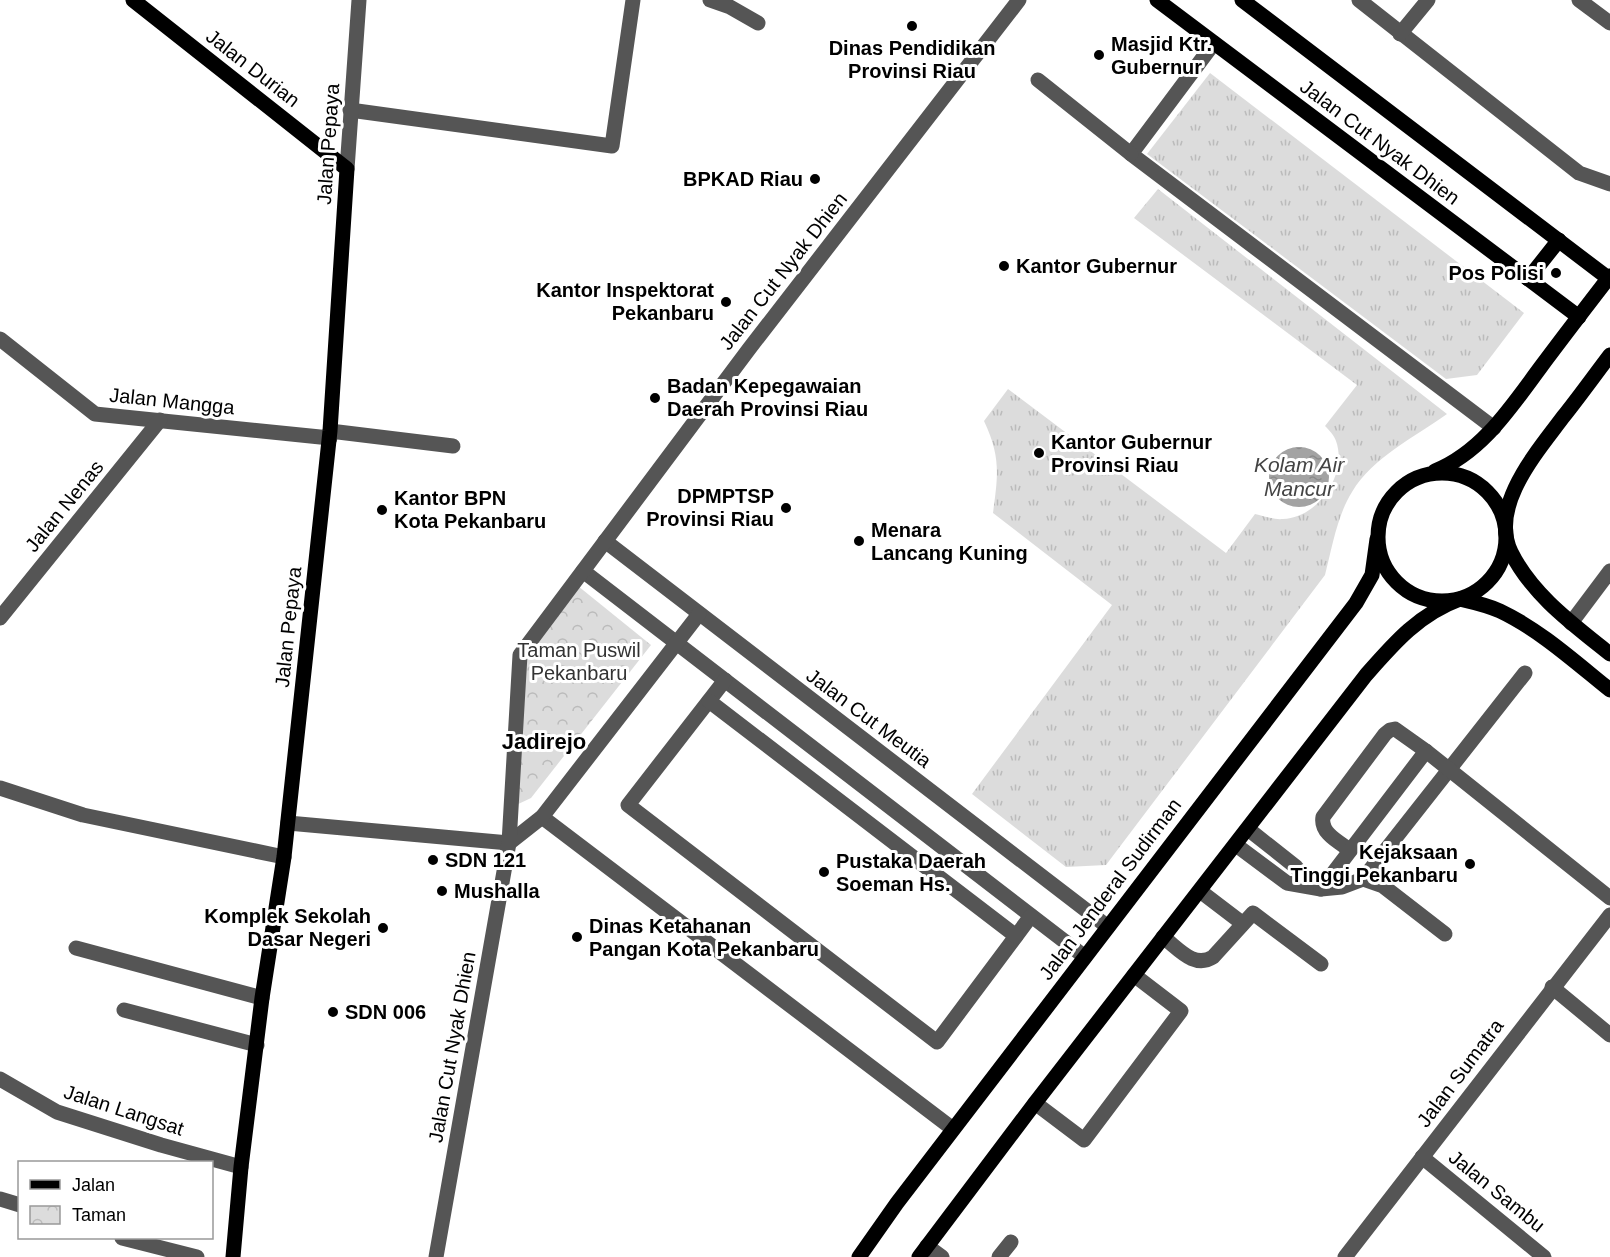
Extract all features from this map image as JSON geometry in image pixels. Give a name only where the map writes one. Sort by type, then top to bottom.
[{"type":"main road","name":"Jalan Durian","points":[[134,0],[347,169]]},
{"type":"main road","name":"Jalan Cut Nyak Dhien","points":[[1157,0],[1579,317]]},
{"type":"main road","name":"Jalan Cut Nyak Dhien","points":[[1242,0],[1609,277]]},
{"type":"main road","name":"Jalan Pepaya","points":[[233,1257],[241,1167],[262,998],[284,857],[330,434],[347,169]]},
{"type":"main road","points":[[1528,279],[1559,240]]},
{"type":"main road","points":[[1609,277],[1494,428],[1464,455],[1449,465],[1404,484],[1392,495],[1381,516],[1377,539],[1380,555],[1389,574],[1404,589],[1423,598],[1444,601],[1460,599],[1485,605],[1519,621],[1610,690]]},
{"type":"main road","points":[[923,1251],[1366,675],[1396,640],[1413,625],[1431,612],[1470,595],[1495,574],[1505,548],[1508,505],[1519,479],[1610,355]]},
{"type":"main road","points":[[1419,477],[1451,474],[1468,479],[1482,487],[1494,500],[1502,515],[1510,550],[1523,573],[1571,623],[1610,654]]},
{"type":"main road","name":"Jalan Jenderal Sudirman","points":[[859,1257],[953,1129],[1356,603],[1372,575],[1377,539]]},
{"type":"street","name":"Jalan Pepaya","points":[[347,169],[359,0]]},
{"type":"street","points":[[350,110],[612,146],[633,0]]},
{"type":"street","points":[[710,0],[730,7],[758,23]]},
{"type":"street","name":"Jalan Cut Nyak Dhien","points":[[436,1257],[508,843],[520,655],[749,349],[1019,0]]},
{"type":"street","points":[[1359,0],[1579,173],[1610,184]]},
{"type":"street","points":[[1400,34],[1428,0]]},
{"type":"street","points":[[1579,0],[1610,24]]},
{"type":"street","points":[[1131,154],[1214,43]]},
{"type":"street","points":[[1038,80],[1131,154],[1494,428]]},
{"type":"street","name":"Jalan Mangga","points":[[0,339],[95,414],[453,446]]},
{"type":"street","name":"Jalan Nenas","points":[[0,618],[160,420]]},
{"type":"street","name":"Jalan Cut Meutia","points":[[605,542],[1108,927]]},
{"type":"street","points":[[583,571],[1085,957]]},
{"type":"street","points":[[1571,623],[1610,571]]},
{"type":"street","points":[[288,823],[508,843],[542,817],[699,614]]},
{"type":"street","points":[[1236,844],[1287,883],[1316,888],[1342,887],[1363,879],[1525,673]]},
{"type":"street","points":[[725,680],[628,805],[937,1042],[1031,916]]},
{"type":"street","points":[[709,701],[1016,936]]},
{"type":"street","points":[[1350,850],[1326,832],[1322,822],[1323,817],[1385,734],[1395,729],[1426,751],[1610,898]]},
{"type":"street","points":[[1316,888],[1350,850],[1426,751]]},
{"type":"street","points":[[0,788],[83,814],[284,857]]},
{"type":"street","points":[[542,817],[953,1129]]},
{"type":"street","points":[[1248,829],[1296,867],[1316,888]]},
{"type":"street","points":[[1363,879],[1383,886],[1445,934]]},
{"type":"street","points":[[1200,891],[1242,923]]},
{"type":"street","points":[[1163,937],[1194,961],[1205,962],[1213,957],[1250,915],[1256,914],[1321,964]]},
{"type":"street","name":"Jalan Sumatra","points":[[1344,1257],[1610,915]]},
{"type":"street","points":[[76,948],[262,998]]},
{"type":"street","points":[[1035,1103],[1084,1140],[1181,1011],[1134,975]]},
{"type":"street","points":[[1552,987],[1610,1035]]},
{"type":"street","points":[[124,1010],[257,1045]]},
{"type":"street","name":"Jalan Langsat","points":[[0,1079],[57,1112],[161,1145],[241,1167]]},
{"type":"street","name":"Jalan Sambu","points":[[1422,1157],[1544,1257]]},
{"type":"street","points":[[0,1199],[18,1204]]},
{"type":"street","points":[[126,1239],[197,1257]]},
{"type":"street","points":[[999,1257],[1011,1242]]},
{"type":"street","points":[[923,1251],[942,1257]]},
{"type":"green space","points":[[1210,73],[1524,313],[1477,375],[1446,379],[1147,154]]},
{"type":"green space","points":[[1158,189],[1447,414],[1395,448],[1371,468],[1361,480],[1342,511],[1325,575],[1106,865],[1066,867],[972,794],[1112,605],[993,513],[997,466],[993,445],[984,421],[1008,389],[1226,553],[1255,514],[1280,519],[1296,517],[1318,503],[1327,492],[1334,480],[1339,454],[1335,439],[1325,426],[1357,385],[1134,218]]},
{"type":"green space","name":"Taman Puswil Pekanbaru","points":[[578,586],[651,645],[531,798],[512,807],[524,657]]},
{"type":"water","name":"Kolam Air Mancur","points":[[1299,447],[1316,452],[1324,460],[1329,477],[1324,494],[1316,502],[1299,507],[1282,502],[1274,494],[1269,477],[1274,460],[1282,452]]},
{"type":"place","name":"Dinas Pendidikan Provinsi Riau","points":[[912,26]]},
{"type":"place","name":"Masjid Ktr. Gubernur","points":[[1099,55]]},
{"type":"place","name":"BPKAD Riau","points":[[815,179]]},
{"type":"place","name":"Kantor Gubernur","points":[[1004,266]]},
{"type":"place","name":"Pos Polisi","points":[[1556,273]]},
{"type":"place","name":"Kantor Inspektorat Pekanbaru","points":[[726,302]]},
{"type":"place","name":"Badan Kepegawaian Daerah Provinsi Riau","points":[[655,398]]},
{"type":"place","name":"Kantor Gubernur Provinsi Riau","points":[[1039,453]]},
{"type":"place","name":"DPMPTSP Provinsi Riau","points":[[786,508]]},
{"type":"place","name":"Kantor BPN Kota Pekanbaru","points":[[382,510]]},
{"type":"place","name":"Menara Lancang Kuning","points":[[859,541]]},
{"type":"place","name":"SDN 121","points":[[433,860]]},
{"type":"place","name":"Kejaksaan Tinggi Pekanbaru","points":[[1470,864]]},
{"type":"place","name":"Pustaka Daerah Soeman Hs.","points":[[824,872]]},
{"type":"place","name":"Mushalla","points":[[442,891]]},
{"type":"place","name":"Komplek Sekolah Dasar Negeri","points":[[383,928]]},
{"type":"place","name":"Dinas Ketahanan Pangan Kota Pekanbaru","points":[[577,937]]},
{"type":"place","name":"SDN 006","points":[[333,1012]]},
{"type":"district","name":"Jadirejo","points":[[544,741]]}]
